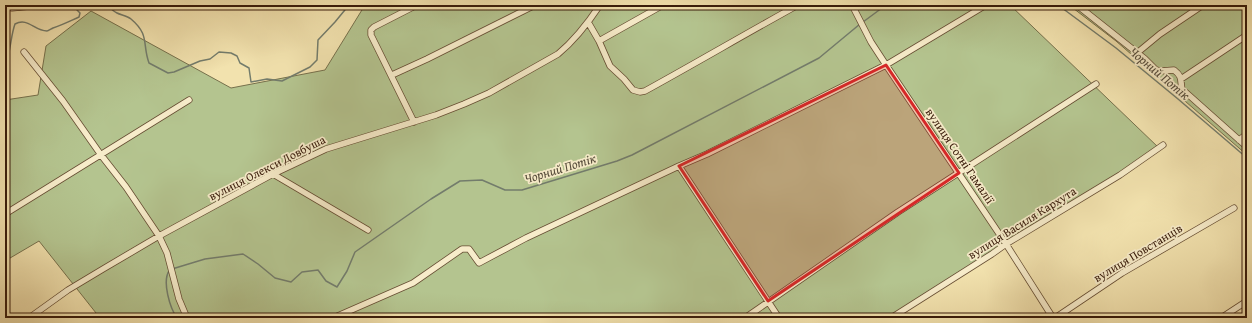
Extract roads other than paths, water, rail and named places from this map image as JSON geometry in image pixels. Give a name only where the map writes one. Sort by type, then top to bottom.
[{"type":"street","points":[[5,7],[12,8],[41,5]]},
{"type":"street","points":[[414,122],[371,35],[371,30],[374,27],[417,5]]},
{"type":"street","points":[[392,75],[535,5]]},
{"type":"street","name":"вулиця Олекси Довбуша","points":[[29,318],[68,290],[159,236],[273,174],[326,149],[436,116],[489,92],[554,57],[567,46],[588,22],[600,5]]},
{"type":"street","points":[[599,41],[664,5]]},
{"type":"street","points":[[588,22],[599,41],[607,62],[633,90],[640,92],[645,91],[798,5]]},
{"type":"street","name":"вулиця Сотні Гамалії","points":[[852,5],[863,27],[886,65],[1054,318]]},
{"type":"street","points":[[333,318],[413,282],[462,249],[469,248],[480,263],[526,238],[707,154],[886,65],[986,5]]},
{"type":"street","points":[[1077,5],[1156,70],[1174,70],[1181,79],[1182,89],[1247,147]]},
{"type":"street","points":[[1137,53],[1160,34],[1203,5]]},
{"type":"street","points":[[1181,79],[1247,35]]},
{"type":"street","points":[[24,52],[126,187],[159,236],[167,253],[179,300],[187,318]]},
{"type":"street","points":[[745,318],[898,212],[1096,84]]},
{"type":"street","points":[[5,214],[189,100]]},
{"type":"street","points":[[1239,140],[1247,134]]},
{"type":"street","name":"вулиця Василя Кархута","points":[[891,318],[1006,244],[1120,175],[1163,146]]},
{"type":"street","points":[[679,166],[779,318]]},
{"type":"street","points":[[273,174],[368,230]]},
{"type":"street","name":"вулиця Повстанців","points":[[1054,318],[1122,273],[1234,208]]},
{"type":"street","points":[[1221,318],[1247,301]]},
{"type":"waterway","points":[[5,55],[9,52],[15,24],[24,22],[38,29],[47,31],[79,17],[80,13],[77,10],[77,5]]},
{"type":"waterway","points":[[107,5],[116,12],[131,19],[141,30],[149,63],[168,73],[200,61],[210,59],[219,52],[231,53],[237,56],[240,63],[249,68],[251,82],[267,79],[282,81],[310,67],[317,60],[318,40],[349,5]]},
{"type":"waterway","name":"Чорний Потік","points":[[863,22],[886,5]]},
{"type":"waterway","name":"Чорний Потік","points":[[1058,5],[1116,48],[1247,158]]},
{"type":"waterway","name":"Чорний Потік","points":[[172,269],[205,259],[243,254],[275,278],[291,282],[302,272],[318,270],[326,281],[337,287],[347,271],[355,252],[431,199],[460,181],[482,180],[505,190],[522,190],[617,161],[632,155],[819,58],[860,24]]},
{"type":"waterway","name":"Чорний Потік","points":[[169,271],[166,282],[168,295],[174,314],[177,318]]}]
